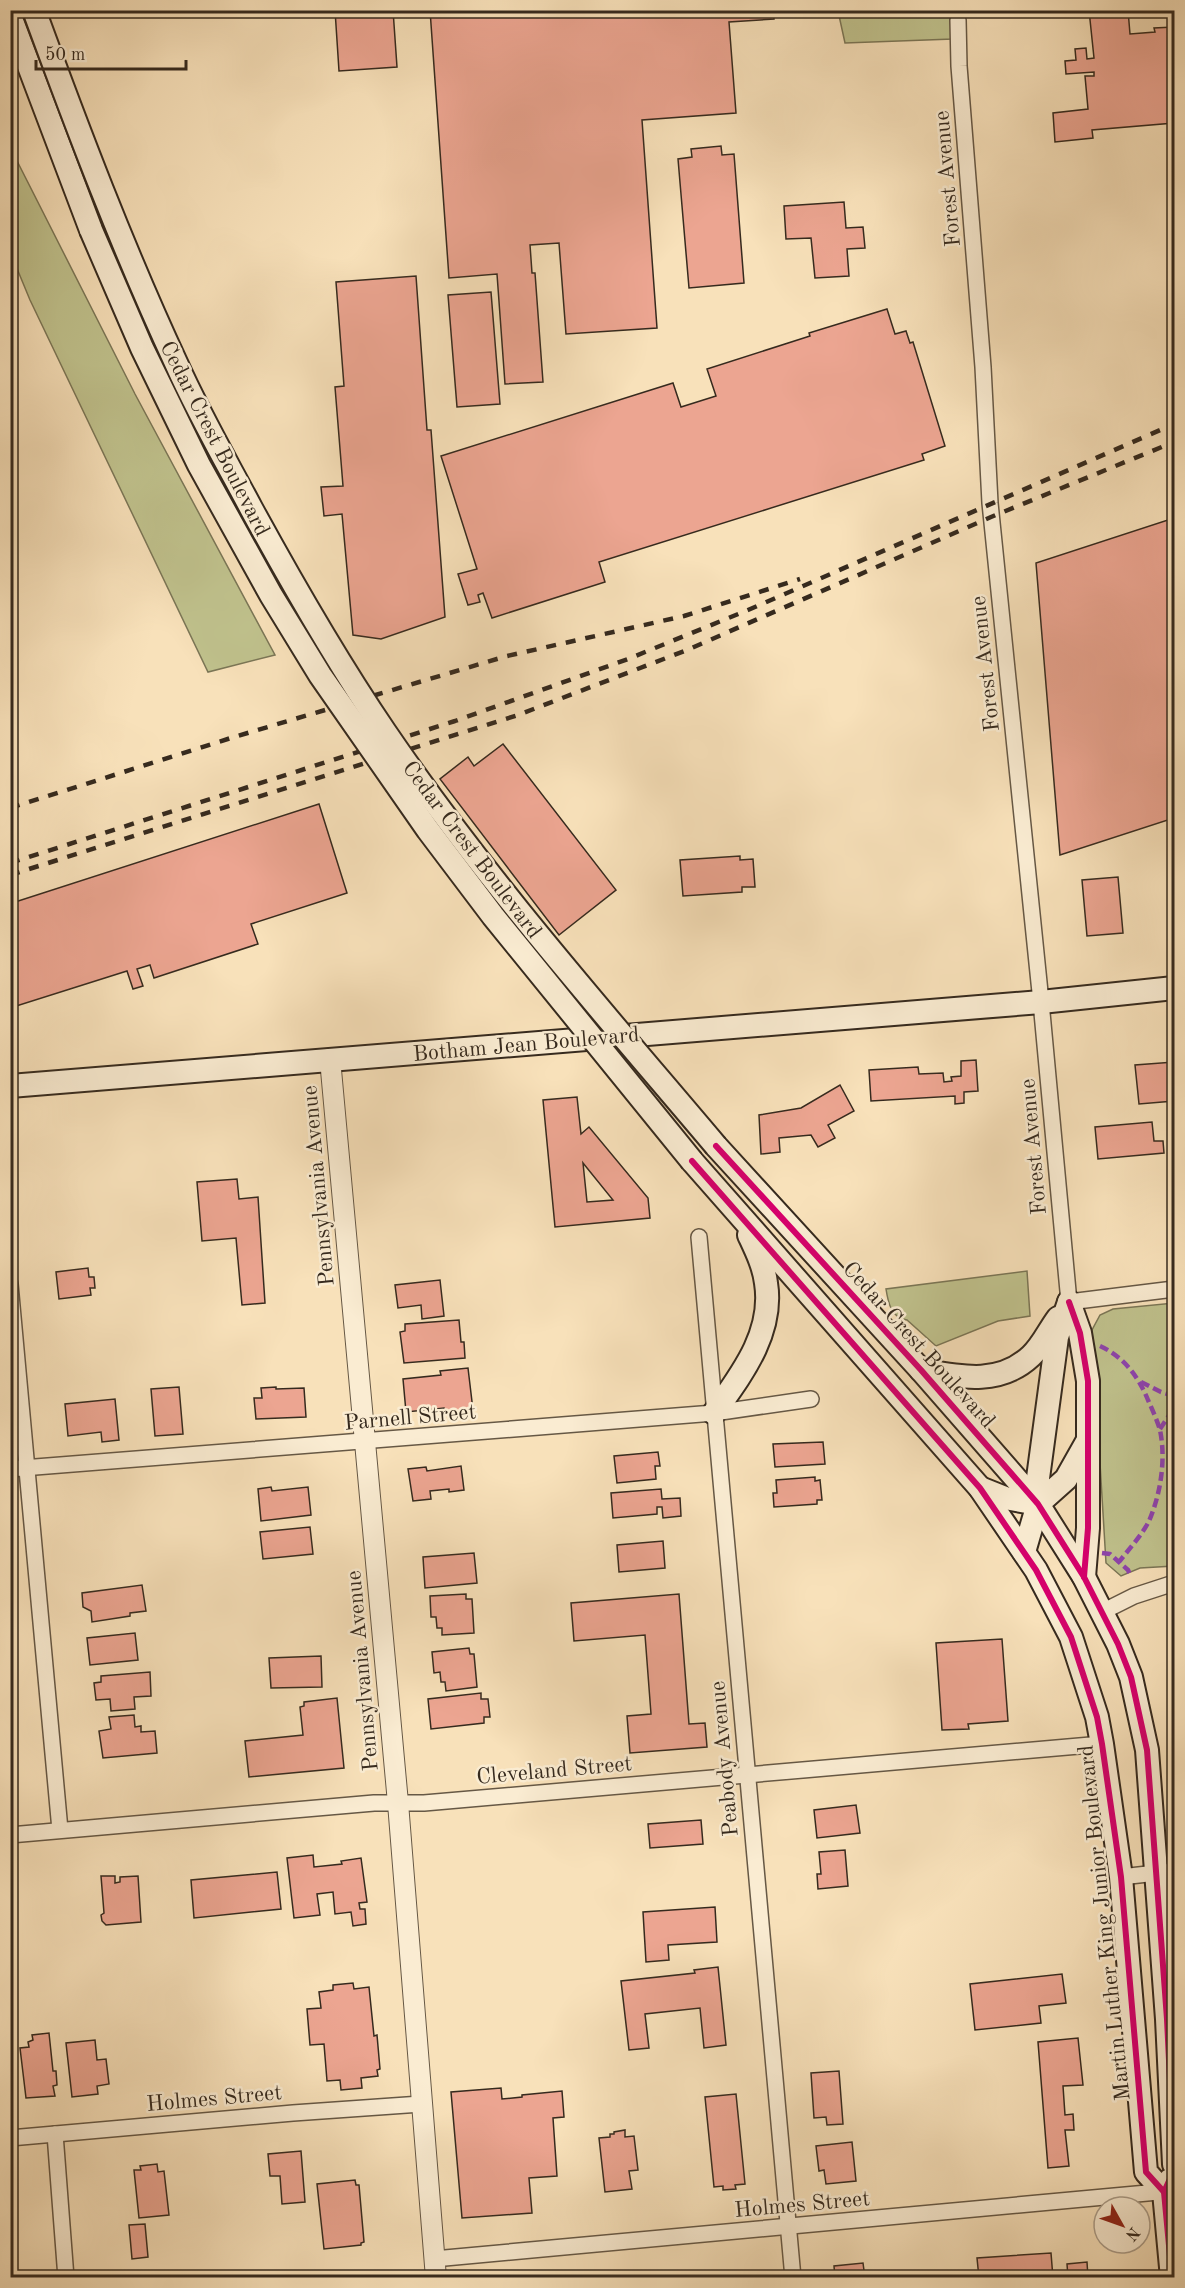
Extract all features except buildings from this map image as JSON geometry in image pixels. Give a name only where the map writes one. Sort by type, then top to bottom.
[{"type":"main road","name":"Cedar Crest Boulevard","points":[[34,10],[88,158],[177,366],[286,572],[385,732],[489,874],[716,1146],[921,1370],[1038,1504],[1084,1577]]},
{"type":"main road","name":"Cedar Crest Boulevard","points":[[10,16],[91,230],[142,348],[199,465],[320,675],[428,830],[493,916],[692,1161],[980,1488],[1024,1552]]},
{"type":"main road","name":"Botham Jean Boulevard","points":[[10,1086],[1041,1002],[1173,989]]},
{"type":"main road","points":[[714,1413],[751,1360],[762,1332],[767,1305],[766,1283],[759,1259],[739,1215]]},
{"type":"main road","points":[[921,1370],[968,1379],[991,1377],[1013,1369],[1032,1355],[1069,1302]]},
{"type":"main road","points":[[1069,1302],[1080,1333],[1088,1381],[1088,1527],[1084,1577],[1131,1677],[1147,1750],[1166,1872],[1174,2164]]},
{"type":"main road","points":[[1024,1552],[1038,1504],[1038,1478],[1057,1337],[1069,1302]]},
{"type":"main road","points":[[1038,1504],[1066,1479],[1089,1437]]},
{"type":"main road","points":[[980,1488],[1005,1498],[1038,1504]]},
{"type":"main road","name":"Martin Luther King Junior Boulevard","points":[[1024,1552],[1071,1637],[1097,1716],[1120,1877],[1146,2172],[1169,2191]]},
{"type":"main road","points":[[1172,2277],[1169,2191],[1174,2170]]},
{"type":"street","name":"Forest Avenue","points":[[958,20],[959,66],[982,355],[990,503],[1069,1302]]},
{"type":"street","name":"Pennsylvania Avenue","points":[[330,1059],[398,1803],[435,2268]]},
{"type":"street","name":"Peabody Avenue","points":[[699,1237],[793,2277]]},
{"type":"street","points":[[10,1284],[60,1830]]},
{"type":"street","points":[[1069,1302],[1174,1289]]},
{"type":"street","name":"Parnell Street","points":[[10,1469],[714,1413],[812,1399]]},
{"type":"street","points":[[1102,1612],[1134,1596],[1172,1583]]},
{"type":"street","name":"Cleveland Street","points":[[10,1835],[374,1803],[423,1803],[1102,1744]]},
{"type":"street","points":[[1120,1877],[1166,1872]]},
{"type":"street","name":"Holmes Street","points":[[10,2138],[421,2104]]},
{"type":"street","points":[[55,2133],[66,2277]]},
{"type":"street","name":"Holmes Street","points":[[435,2268],[788,2227],[1169,2191]]},
{"type":"green space","points":[[838,11],[963,11],[953,39],[845,43]]},
{"type":"green space","points":[[11,149],[135,394],[275,655],[208,672],[30,300],[11,254]]},
{"type":"green space","points":[[1027,1271],[1030,1316],[998,1321],[936,1346],[907,1320],[894,1313],[889,1304],[886,1289]]},
{"type":"green space","points":[[1174,1303],[1174,1566],[1140,1568],[1121,1576],[1106,1563],[1092,1330],[1100,1315],[1113,1309]]},
{"type":"railway","points":[[10,863],[455,721],[628,659],[748,610],[1174,424]]},
{"type":"railway","points":[[10,875],[518,715],[687,650],[991,517],[1174,442]]},
{"type":"railway","points":[[10,808],[234,737],[507,656],[684,616],[800,579]]},
{"type":"marked path","points":[[1100,1346],[1109,1350],[1135,1375],[1154,1415],[1162,1441],[1161,1476],[1153,1510],[1143,1531],[1119,1562],[1128,1570],[1131,1577]]},
{"type":"marked path","points":[[1141,1382],[1174,1396]]},
{"type":"marked path","points":[[1160,1429],[1174,1408]]},
{"type":"marked path","points":[[1102,1553],[1110,1554],[1119,1562]]},
{"type":"cycle path","points":[[716,1146],[921,1370],[1038,1504],[1084,1577],[1118,1644],[1131,1677],[1147,1750],[1167,2019],[1174,2164]]},
{"type":"cycle path","points":[[692,1161],[980,1488],[1036,1570],[1071,1637],[1097,1717],[1121,1877],[1146,2172],[1164,2192]]},
{"type":"cycle path","points":[[1069,1302],[1080,1333],[1088,1381],[1088,1528],[1084,1577]]},
{"type":"cycle path","points":[[1172,2278],[1164,2192],[1174,2170]]}]
